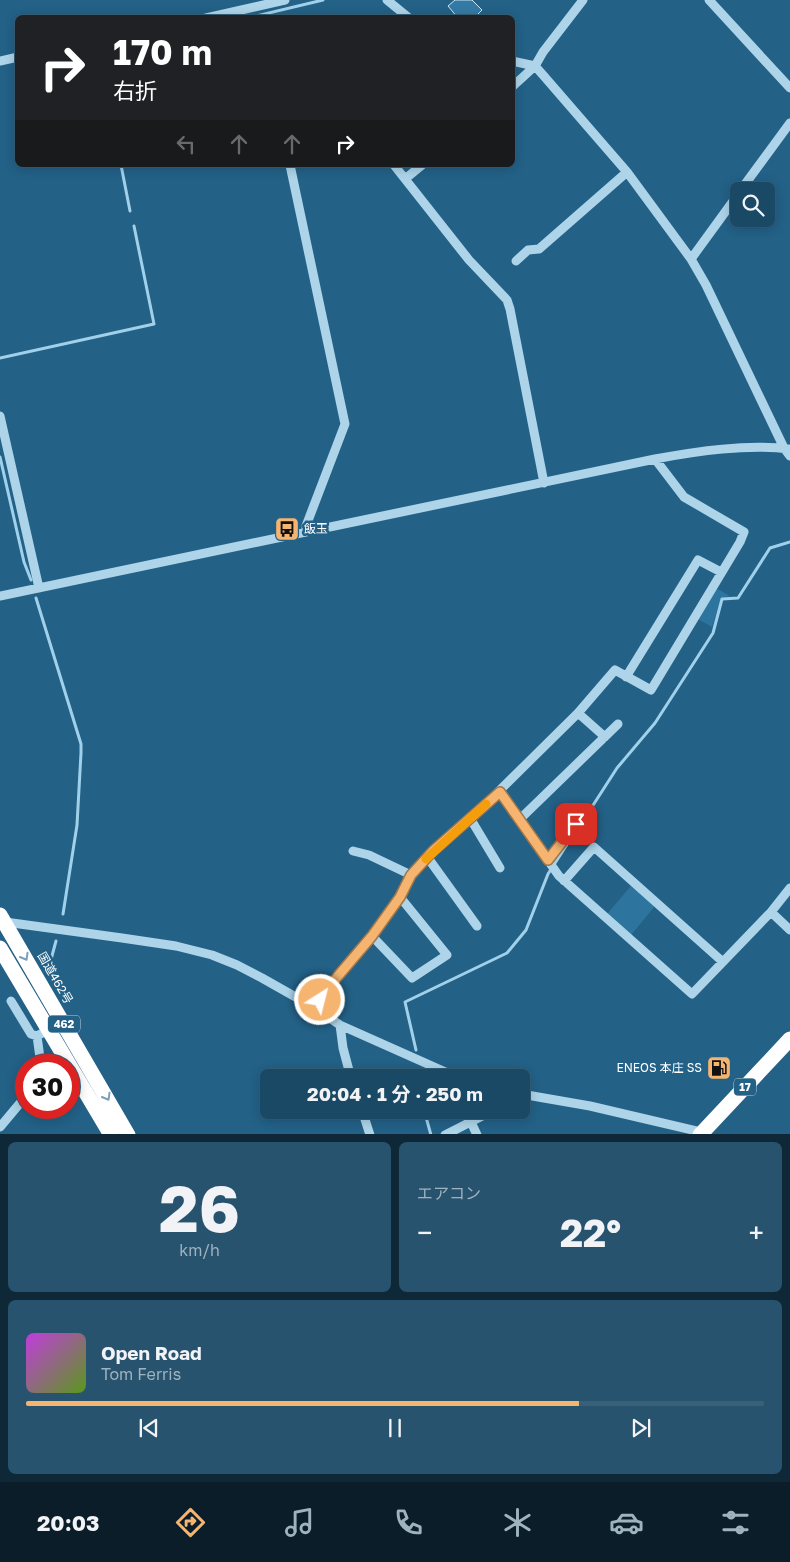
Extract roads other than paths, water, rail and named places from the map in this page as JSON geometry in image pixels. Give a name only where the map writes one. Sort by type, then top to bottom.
[{"type":"highway","name":"国道462号","points":[[2,918],[128,1134]]},
{"type":"highway","name":"462","points":[[0,948],[43,1033],[111,1134]]},
{"type":"highway","name":"17","points":[[704,1134],[790,1039]]},
{"type":"street","points":[[219,15],[285,0]]},
{"type":"street","points":[[387,0],[405,15]]},
{"type":"street","points":[[515,84],[535,66],[543,52],[583,0]]},
{"type":"street","points":[[709,0],[790,88]]},
{"type":"street","points":[[0,61],[15,58]]},
{"type":"street","points":[[515,62],[535,66],[627,172],[691,259],[708,288],[790,456]]},
{"type":"street","points":[[747,182],[790,123]]},
{"type":"street","points":[[290,167],[345,424],[306,526],[306,532]]},
{"type":"street","points":[[396,167],[468,260],[507,300],[544,483]]},
{"type":"street","points":[[405,179],[420,167]]},
{"type":"street","points":[[516,261],[528,250],[539,249],[627,172]]},
{"type":"street","points":[[691,259],[730,206]]},
{"type":"street","points":[[0,416],[39,588]]},
{"type":"street","points":[[0,596],[691,452],[787,448]]},
{"type":"street","points":[[315,1008],[338,976],[372,936],[400,897],[411,875],[500,792],[578,713],[615,670],[651,690],[740,542],[744,532],[684,497],[655,459]]},
{"type":"street","points":[[626,677],[698,560],[722,572]]},
{"type":"street","points":[[578,713],[605,738]]},
{"type":"street","points":[[519,820],[618,724]]},
{"type":"street","points":[[500,792],[551,866],[564,881],[692,994],[771,912],[790,888]]},
{"type":"street","points":[[470,818],[500,868]]},
{"type":"street","points":[[551,866],[576,824]]},
{"type":"street","points":[[564,881],[594,847],[723,962]]},
{"type":"street","points":[[353,851],[369,855],[411,875]]},
{"type":"street","points":[[428,858],[477,926]]},
{"type":"street","points":[[372,936],[412,978],[447,955],[400,897]]},
{"type":"street","points":[[771,912],[790,930]]},
{"type":"street","points":[[2,918],[176,946],[212,955],[237,965],[315,1008],[340,1025],[439,1069]]},
{"type":"street","points":[[11,1001],[28,1031],[34,1036],[43,1033],[42,1054]]},
{"type":"street","points":[[340,1025],[342,1048],[348,1069]]},
{"type":"street","points":[[530,1096],[590,1106],[704,1134]]},
{"type":"street","points":[[0,1127],[15,1109]]},
{"type":"street","points":[[365,1119],[370,1134]]},
{"type":"street","points":[[445,1134],[476,1119]]},
{"type":"street","points":[[470,1122],[477,1134]]},
{"type":"waterway","points":[[260,15],[323,0]]},
{"type":"waterway","points":[[121,167],[130,211]]},
{"type":"waterway","points":[[0,358],[154,324],[134,226]]},
{"type":"waterway","points":[[0,457],[24,562],[31,580]]},
{"type":"waterway","points":[[579,827],[617,768],[655,723],[713,633],[722,599],[738,598],[770,548],[790,542]]},
{"type":"waterway","points":[[36,598],[81,744],[77,825],[63,914]]},
{"type":"waterway","points":[[416,1050],[405,1002],[507,953],[526,930],[548,874],[575,832]]},
{"type":"waterway","points":[[49,967],[56,941]]},
{"type":"waterway","points":[[427,1119],[431,1134]]},
{"type":"place","name":"飯玉","points":[[287,529]]},
{"type":"place","name":"ENEOS 本庄 SS","points":[[719,1068]]}]
